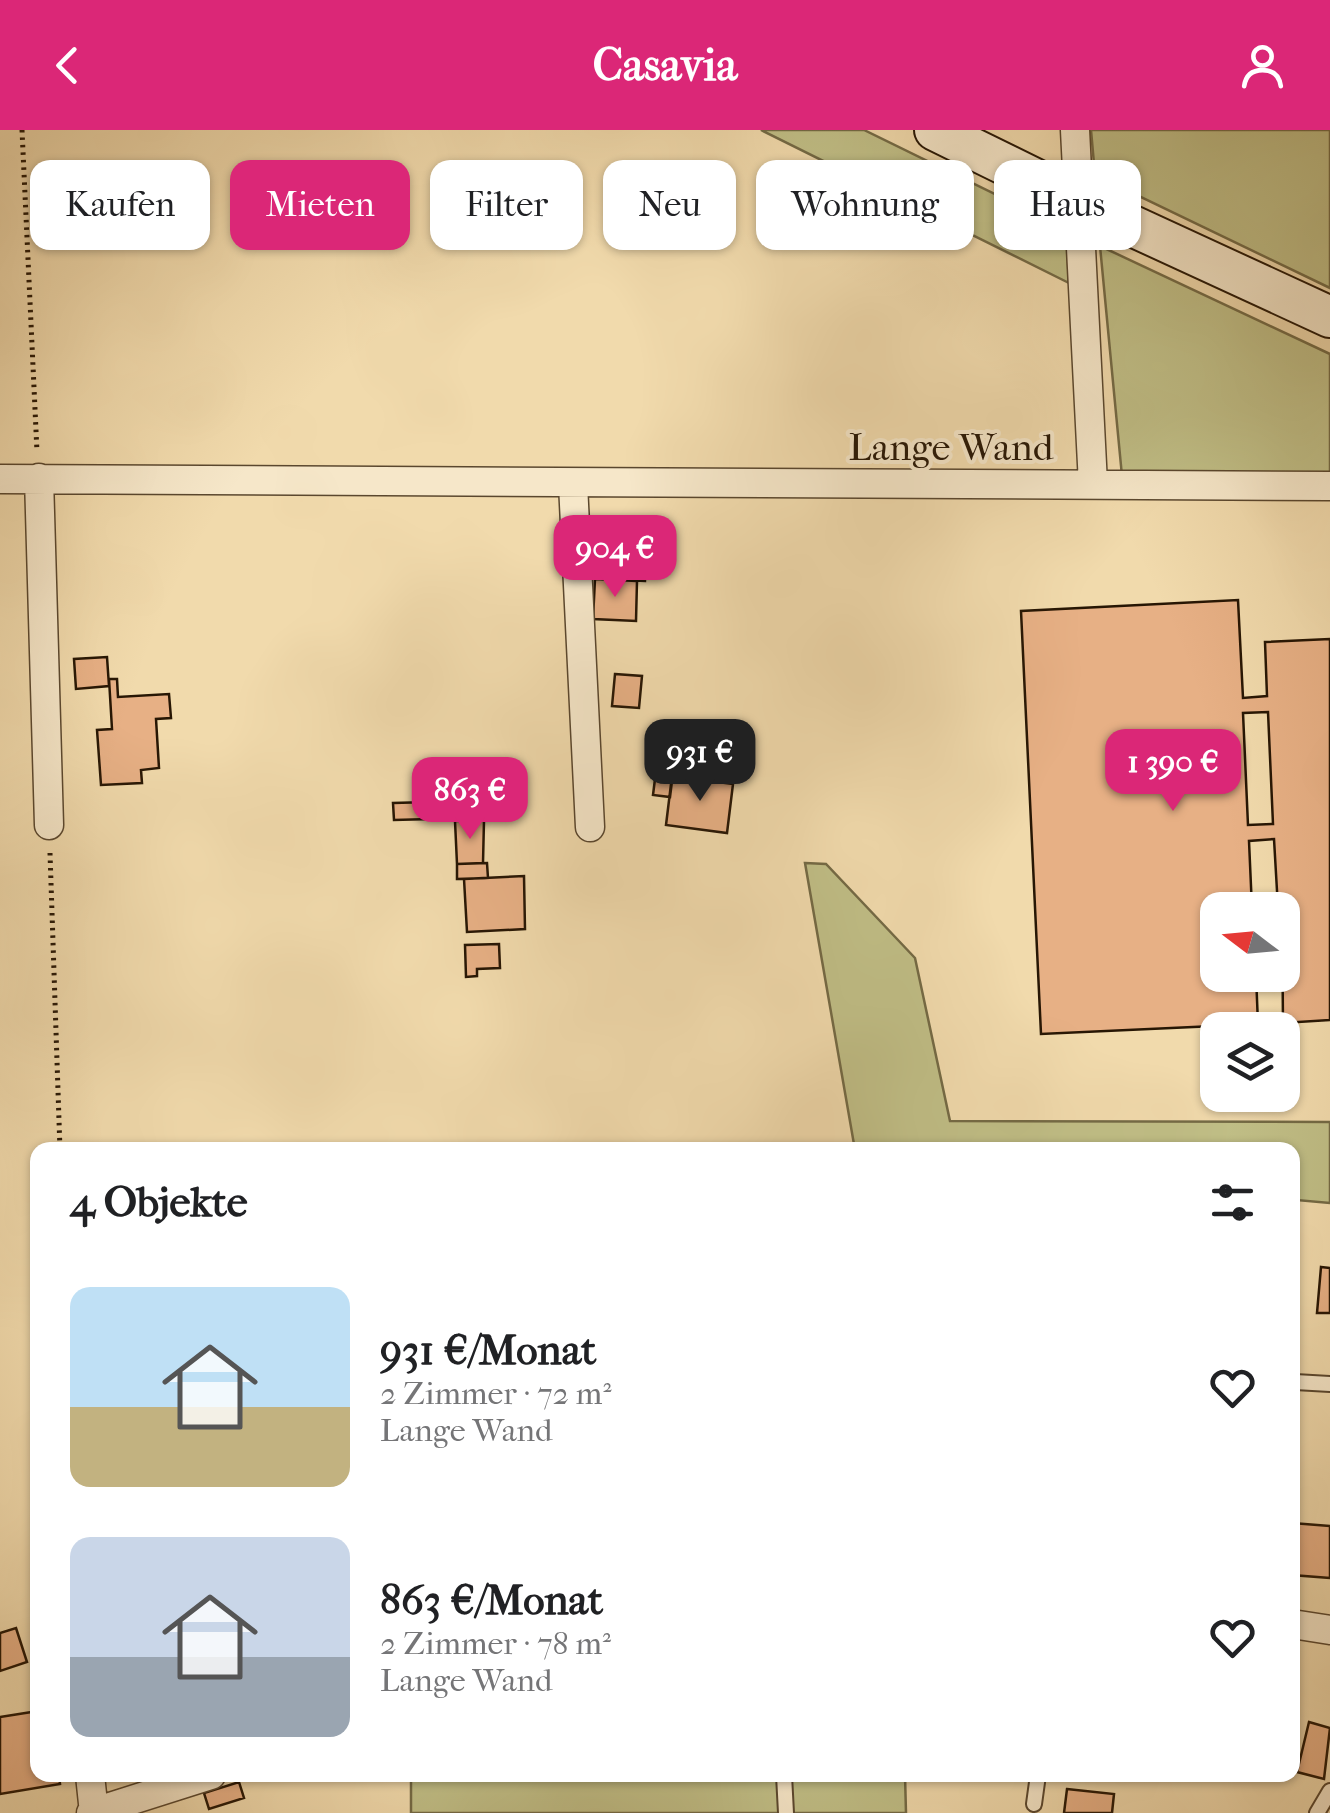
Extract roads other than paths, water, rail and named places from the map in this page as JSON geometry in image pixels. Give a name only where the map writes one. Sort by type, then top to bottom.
[{"type":"main road","points":[[935,130],[1330,318]]},
{"type":"street","points":[[1075,130],[1092,484]]},
{"type":"street","points":[[38,478],[50,826]]},
{"type":"street","name":"Lange Wand","points":[[0,479],[1330,486]]},
{"type":"street","points":[[573,484],[590,827]]},
{"type":"street","points":[[1300,1625],[1330,1630]]},
{"type":"street","points":[[91,1782],[93,1813],[189,1782]]},
{"type":"lane","points":[[1300,1382],[1330,1384]]},
{"type":"lane","points":[[784,1782],[786,1813]]},
{"type":"lane","points":[[1034,1804],[1037,1782]]},
{"type":"lane","points":[[1317,1813],[1330,1791]]}]
